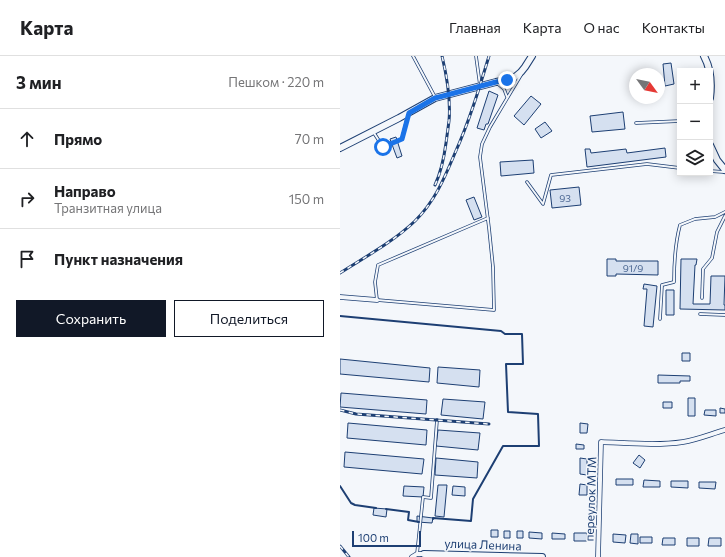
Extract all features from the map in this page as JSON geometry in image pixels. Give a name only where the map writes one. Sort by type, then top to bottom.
[{"type":"street","points":[[340,148],[374,132],[435,98],[515,77],[522,72],[532,56]]},
{"type":"street","points":[[704,56],[710,68]]},
{"type":"street","points":[[713,151],[725,171]]},
{"type":"street","points":[[340,297],[377,300]]},
{"type":"street","name":"переулок МТМ","points":[[598,557],[601,442],[664,444],[683,442],[725,430]]},
{"type":"street","points":[[412,557],[420,554]]},
{"type":"street","name":"улица Ленина","points":[[420,554],[542,557]]},
{"type":"lane","points":[[413,56],[435,98]]},
{"type":"lane","points":[[476,56],[480,86]]},
{"type":"lane","points":[[488,218],[378,265],[375,282],[377,300],[494,310],[493,267],[488,218],[480,157],[482,144],[526,67]]},
{"type":"lane","points":[[496,82],[504,89],[508,97]]},
{"type":"lane","points":[[374,132],[383,147],[402,139],[409,113]]},
{"type":"lane","points":[[636,123],[677,121]]},
{"type":"lane","points":[[527,182],[544,204],[550,175],[647,164],[677,168]]},
{"type":"lane","points":[[713,171],[725,171]]},
{"type":"lane","points":[[660,319],[662,285],[674,282],[674,257],[680,225],[695,219],[715,217],[725,212]]},
{"type":"lane","points":[[702,298],[703,269],[712,258],[716,232],[725,216]]},
{"type":"lane","points":[[700,314],[725,316]]},
{"type":"lane","points":[[420,554],[423,497],[431,498],[437,420]]},
{"type":"building","points":[[671,63],[674,84],[665,86],[665,68],[663,68],[663,64]]},
{"type":"building","points":[[489,91],[498,95],[488,124],[486,124],[484,130],[477,128]]},
{"type":"building","points":[[531,96],[541,104],[524,125],[514,116]]},
{"type":"building","points":[[623,112],[625,129],[592,132],[590,116]]},
{"type":"building","points":[[545,122],[552,131],[541,138],[535,129]]},
{"type":"building","points":[[396,137],[402,156],[397,158],[390,139]]},
{"type":"building","points":[[665,148],[666,157],[587,167],[585,149],[590,149],[591,153],[626,149],[627,153]]},
{"type":"building","points":[[533,160],[534,173],[501,176],[500,162]]},
{"type":"building","points":[[579,187],[581,205],[552,208],[550,190]]},
{"type":"building","points":[[474,197],[482,217],[474,220],[466,200]]},
{"type":"building","points":[[607,259],[616,259],[616,261],[658,261],[658,275],[616,274],[616,276],[607,276]]},
{"type":"building","points":[[681,259],[697,259],[695,265],[693,304],[710,304],[711,276],[725,276],[725,310],[680,309]]},
{"type":"building","points":[[644,284],[657,286],[653,327],[644,326],[647,289],[643,289]]},
{"type":"building","points":[[666,290],[674,290],[674,315],[666,315]]},
{"type":"building","points":[[682,353],[690,353],[690,361],[682,361]]},
{"type":"building","points":[[340,359],[430,368],[429,382],[340,374]]},
{"type":"building","points":[[438,367],[480,370],[479,387],[437,383]]},
{"type":"building","points":[[658,375],[690,376],[690,381],[680,381],[680,383],[658,383]]},
{"type":"building","points":[[341,393],[427,400],[426,414],[340,407]]},
{"type":"building","points":[[688,398],[695,398],[695,416],[688,416]]},
{"type":"building","points":[[443,399],[485,402],[483,419],[441,415]]},
{"type":"building","points":[[663,402],[672,402],[672,408],[663,408]]},
{"type":"building","points":[[720,408],[725,409],[725,413],[720,413]]},
{"type":"building","points":[[705,410],[716,410],[716,416],[704,415]]},
{"type":"building","points":[[348,423],[427,430],[426,445],[347,438]]},
{"type":"building","points":[[580,423],[588,424],[587,433],[580,433]]},
{"type":"building","points":[[438,430],[480,433],[478,450],[436,446]]},
{"type":"building","points":[[576,444],[584,445],[584,449],[576,449]]},
{"type":"building","points":[[345,452],[424,459],[422,474],[344,467]]},
{"type":"building","points":[[639,455],[645,460],[640,468],[633,463]]},
{"type":"building","points":[[436,458],[478,462],[477,478],[435,475]]},
{"type":"building","points":[[580,458],[587,459],[587,475],[580,474]]},
{"type":"building","points":[[616,479],[633,479],[633,485],[616,485]]},
{"type":"building","points":[[644,480],[660,481],[660,487],[643,487]]},
{"type":"building","points":[[671,481],[688,481],[688,488],[671,487]]},
{"type":"building","points":[[699,482],[716,482],[715,489],[699,488]]},
{"type":"building","points":[[580,484],[587,485],[587,495],[579,495]]},
{"type":"building","points":[[438,485],[447,485],[444,517],[435,516]]},
{"type":"building","points":[[404,486],[424,487],[423,497],[403,496]]},
{"type":"building","points":[[453,486],[465,487],[465,496],[452,495]]},
{"type":"building","points":[[374,508],[387,509],[386,517],[373,515]]},
{"type":"building","points":[[417,516],[433,518],[432,523],[417,522]]},
{"type":"building","points":[[491,530],[498,530],[498,537],[491,537]]},
{"type":"building","points":[[504,531],[510,531],[510,538],[504,538]]},
{"type":"building","points":[[517,531],[523,531],[523,538],[517,538]]},
{"type":"building","points":[[529,532],[542,533],[542,539],[529,538]]},
{"type":"building","points":[[552,533],[565,534],[565,539],[552,539]]},
{"type":"building","points":[[574,533],[587,533],[587,541],[574,541]]},
{"type":"building","points":[[613,534],[626,535],[625,543],[613,542]]},
{"type":"building","points":[[631,534],[638,534],[638,544],[630,543]]},
{"type":"building","points":[[640,537],[652,537],[652,543],[640,543]]},
{"type":"building","points":[[663,538],[675,538],[675,545],[662,545]]},
{"type":"building","points":[[687,538],[699,538],[699,546],[687,546]]},
{"type":"building","points":[[709,538],[721,538],[721,546],[708,546]]},
{"type":"railway","points":[[435,185],[443,159],[449,121],[448,88],[442,56]]},
{"type":"railway","points":[[340,273],[398,236],[415,221],[434,198],[443,181],[474,105],[489,56]]},
{"type":"railway","points":[[340,410],[356,414],[489,424]]},
{"type":"railway","points":[[340,546],[349,557]]},
{"type":"wall","points":[[340,316],[501,331],[505,334],[522,334],[523,364],[506,364],[508,412],[538,414],[539,446],[503,446],[473,499],[471,521],[433,519]]},
{"type":"wall","points":[[340,486],[351,503],[376,508]]},
{"type":"wall","points":[[386,509],[409,512],[408,520],[419,522]]},
{"type":"route","points":[[383,147],[402,139],[409,113],[435,98],[507,80]]}]
